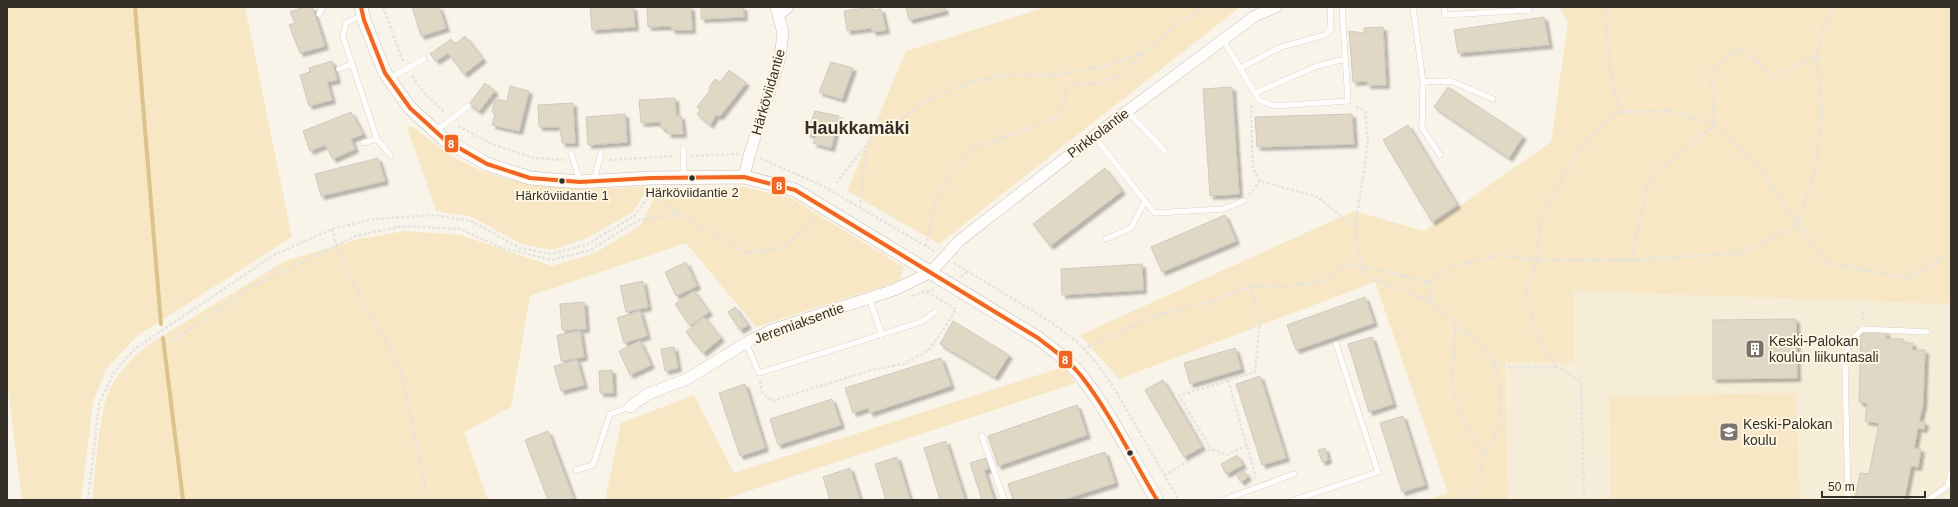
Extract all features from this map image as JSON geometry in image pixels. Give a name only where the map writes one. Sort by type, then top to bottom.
[{"type":"street","points":[[777,11],[788,7]]},
{"type":"street","name":"Pirkkolantie","points":[[931,272],[960,240],[1094,136],[1255,16],[1276,7]]},
{"type":"street","points":[[362,11],[385,73],[410,108],[445,140],[487,164],[530,178],[580,182],[744,177],[795,190],[931,272],[1038,338],[1069,363],[1081,376],[1095,396],[1157,500]]},
{"type":"street","name":"Härköviidantie","points":[[744,177],[749,156],[780,58],[783,33],[777,11]]},
{"type":"street","name":"Jeremiaksentie","points":[[630,407],[648,394],[688,379],[746,343],[772,330],[894,290],[931,272]]},
{"type":"lane","points":[[319,14],[324,7]]},
{"type":"lane","points":[[1240,68],[1281,47],[1325,35],[1331,29],[1330,7]]},
{"type":"lane","points":[[1223,40],[1259,100],[1274,106],[1348,101],[1342,7]]},
{"type":"lane","points":[[1412,7],[1423,82],[1422,128],[1440,155]]},
{"type":"lane","points":[[1444,7],[1445,15],[1529,10]]},
{"type":"lane","points":[[362,11],[346,23],[343,37],[377,139],[391,156]]},
{"type":"lane","points":[[389,78],[424,59]]},
{"type":"lane","points":[[1255,93],[1317,66],[1345,59]]},
{"type":"lane","points":[[339,69],[352,64]]},
{"type":"lane","points":[[1423,82],[1451,81],[1493,100]]},
{"type":"lane","points":[[436,131],[468,106]]},
{"type":"lane","points":[[1127,111],[1165,151]]},
{"type":"lane","points":[[1094,136],[1155,213],[1223,209],[1244,201]]},
{"type":"lane","points":[[363,143],[377,139]]},
{"type":"lane","points":[[682,148],[684,178]]},
{"type":"lane","points":[[571,153],[580,182]]},
{"type":"lane","points":[[594,181],[601,153]]},
{"type":"lane","points":[[1106,239],[1131,228],[1145,201]]},
{"type":"lane","points":[[869,298],[882,335]]},
{"type":"lane","points":[[746,343],[759,373],[921,322],[935,312]]},
{"type":"lane","points":[[1848,500],[1845,364],[1848,345],[1862,329],[1927,332]]},
{"type":"lane","points":[[1294,500],[1378,472],[1336,344]]},
{"type":"lane","points":[[576,470],[593,465],[610,414],[630,407]]},
{"type":"lane","points":[[982,436],[1004,500]]},
{"type":"lane","points":[[1928,500],[1948,486],[1951,471]]},
{"type":"lane","points":[[1223,500],[1294,474]]},
{"type":"path","points":[[383,7],[385,16],[407,68],[425,94],[458,126],[494,146],[535,158],[574,161]]},
{"type":"path","points":[[926,246],[936,199],[956,169],[972,149],[1056,118],[1064,106],[1066,89],[1075,83],[1092,84],[1113,78],[1128,70],[1143,53],[1185,18],[1206,7]]},
{"type":"path","points":[[1605,7],[1609,61],[1619,112]]},
{"type":"path","points":[[1083,349],[1158,315],[1210,302],[1251,286],[1291,286],[1324,281],[1341,267],[1361,266],[1429,282],[1450,267],[1499,255],[1537,260],[1631,260],[1744,253],[1798,225],[1816,166],[1822,112],[1818,56],[1825,23],[1834,7]]},
{"type":"path","points":[[1714,125],[1711,69],[1739,49],[1774,75],[1818,56]]},
{"type":"path","points":[[836,183],[870,141],[923,103],[970,82],[1010,75],[1057,75],[1103,66],[1143,53]]},
{"type":"path","points":[[1255,93],[1251,113],[1252,168],[1260,181],[1318,197],[1355,228]]},
{"type":"path","points":[[1348,101],[1365,111],[1368,143],[1355,228],[1361,266],[1368,278],[1430,301],[1480,345],[1494,362],[1500,384],[1499,427],[1484,455],[1480,477],[1468,500]]},
{"type":"path","points":[[1584,500],[1581,381],[1557,366],[1538,339],[1526,290],[1537,260],[1541,219],[1573,158],[1596,130],[1619,112],[1669,110],[1714,125],[1760,168],[1798,225],[1827,263],[1868,272],[1908,278],[1951,253]]},
{"type":"path","points":[[1631,260],[1649,179],[1714,125]]},
{"type":"path","points":[[860,208],[866,145]]},
{"type":"path","points":[[599,161],[738,154]]},
{"type":"path","points":[[755,157],[823,186],[937,253]]},
{"type":"path","points":[[650,158],[651,163]]},
{"type":"path","points":[[1244,201],[1260,181]]},
{"type":"path","points":[[88,500],[100,404],[114,372],[136,348],[274,254],[332,229],[374,219],[435,215],[471,221],[520,248],[552,254],[588,244],[634,216],[651,194],[651,188]]},
{"type":"path","points":[[651,194],[680,214],[746,253],[783,248],[815,219]]},
{"type":"path","points":[[172,341],[250,288],[356,236],[403,226],[460,229],[502,248],[552,260],[590,250],[639,220],[680,214]]},
{"type":"path","points":[[332,229],[336,245],[367,311],[381,331],[400,368],[428,500]]},
{"type":"path","points":[[958,278],[968,271]]},
{"type":"path","points":[[1429,282],[1430,301]]},
{"type":"path","points":[[1247,445],[1227,455],[1210,449],[1178,396],[1255,372],[1260,321],[1251,286]]},
{"type":"path","points":[[907,297],[942,287]]},
{"type":"path","points":[[759,373],[762,392],[772,401],[872,370],[904,364],[929,350],[956,309],[927,292]]},
{"type":"path","points":[[1456,323],[1452,383],[1453,389],[1459,414],[1484,455]]},
{"type":"path","points":[[1494,362],[1509,366],[1557,366]]},
{"type":"path","points":[[1228,380],[1259,487]]},
{"type":"path","points":[[1164,475],[1210,449]]},
{"type":"shaded area","points":[[7,7],[134,7],[160,322],[139,334],[106,369],[93,402],[81,500],[22,500],[7,384]]},
{"type":"shaded area","points":[[136,7],[245,7],[292,237],[162,320]]},
{"type":"shaded area","points":[[1047,7],[1240,7],[939,244],[847,191],[906,51]]},
{"type":"shaded area","points":[[1559,7],[1951,7],[1951,304],[1573,291],[1573,363],[1505,362],[1508,500],[1425,500],[1448,493],[1375,282],[1119,379],[1080,335],[1354,211],[1424,231],[1551,142],[1568,22]]},
{"type":"shaded area","points":[[412,126],[464,163],[503,178],[543,186],[563,188],[646,186],[644,194],[633,212],[587,238],[552,250],[521,244],[472,217],[436,211],[407,127]]},
{"type":"shaded area","points":[[744,187],[791,198],[904,267],[900,281],[756,327],[686,243],[530,296],[511,407],[464,432],[488,500],[92,500],[98,441],[104,406],[111,387],[122,370],[151,343],[285,261],[359,239],[404,231],[460,235],[552,266],[595,253],[641,225],[658,189]]},
{"type":"shaded area","name":"Keski-Palokan koulu","points":[[1573,291],[1951,303],[1951,500],[1508,500],[1505,362],[1573,363]]},
{"type":"shaded area","points":[[1063,367],[1076,383],[721,500],[605,500],[621,423],[694,395],[734,473]]},
{"type":"shaded area","points":[[1795,393],[1800,500],[1611,500],[1610,396]]},
{"type":"building","points":[[304,7],[312,7],[325,46],[300,53],[289,25],[295,23],[290,12]]},
{"type":"building","points":[[412,7],[439,7],[446,28],[421,36]]},
{"type":"building","points":[[590,7],[633,7],[635,27],[592,30]]},
{"type":"building","points":[[647,7],[691,7],[692,30],[672,30],[671,26],[648,27]]},
{"type":"building","points":[[701,7],[743,7],[744,17],[701,19]]},
{"type":"building","points":[[872,7],[873,10],[881,9],[886,30],[873,32],[871,28],[847,31],[844,11]]},
{"type":"building","points":[[906,7],[944,7],[945,11],[909,20]]},
{"type":"building","points":[[1544,17],[1549,45],[1458,53],[1454,30]]},
{"type":"building","points":[[1383,27],[1386,85],[1367,85],[1368,81],[1353,82],[1349,31],[1364,33],[1364,28]]},
{"type":"building","points":[[465,36],[483,59],[464,74],[448,53],[436,61],[430,54],[451,39],[455,44]]},
{"type":"building","points":[[332,61],[337,80],[327,82],[332,100],[309,106],[300,75],[310,72],[309,68]]},
{"type":"building","points":[[831,62],[853,68],[842,99],[819,92]]},
{"type":"building","points":[[729,70],[746,83],[720,116],[716,115],[710,125],[697,114],[700,110],[697,107],[710,90],[709,88],[715,79],[720,82]]},
{"type":"building","points":[[485,83],[495,91],[479,111],[469,104]]},
{"type":"building","points":[[510,86],[529,91],[519,131],[492,125],[495,114],[492,112],[495,99],[507,101]]},
{"type":"building","points":[[1232,87],[1239,194],[1210,196],[1203,89]]},
{"type":"building","points":[[1448,87],[1523,136],[1509,158],[1434,107]]},
{"type":"building","points":[[675,98],[676,116],[681,116],[683,134],[668,134],[667,129],[661,128],[661,122],[641,123],[639,100]]},
{"type":"building","points":[[573,103],[575,143],[562,143],[560,127],[539,127],[538,105]]},
{"type":"building","points":[[815,111],[839,116],[831,148],[813,143],[817,135],[807,134]]},
{"type":"building","points":[[351,112],[363,134],[351,139],[355,149],[333,159],[325,145],[310,151],[303,131]]},
{"type":"building","points":[[625,114],[627,142],[588,145],[586,117]]},
{"type":"building","points":[[1352,114],[1354,144],[1257,147],[1255,117]]},
{"type":"building","points":[[1408,125],[1457,205],[1432,222],[1383,140]]},
{"type":"building","points":[[378,158],[385,181],[321,196],[315,174]]},
{"type":"building","points":[[1105,168],[1122,191],[1050,246],[1033,224]]},
{"type":"building","points":[[1225,215],[1236,241],[1162,272],[1151,247]]},
{"type":"building","points":[[686,262],[697,286],[676,296],[665,272]]},
{"type":"building","points":[[1142,264],[1143,290],[1062,295],[1061,269]]},
{"type":"building","points":[[643,281],[648,307],[626,312],[620,286]]},
{"type":"building","points":[[694,291],[709,312],[690,326],[675,304]]},
{"type":"building","points":[[1365,297],[1374,323],[1296,350],[1287,325]]},
{"type":"building","points":[[584,302],[586,329],[562,330],[560,304]]},
{"type":"building","points":[[735,307],[748,325],[740,330],[728,312]]},
{"type":"building","points":[[640,311],[647,336],[624,343],[617,318]]},
{"type":"building","points":[[704,317],[721,338],[703,353],[686,332]]},
{"type":"building","name":"Keski-Palokan koulun liikuntasali","points":[[1796,319],[1797,378],[1713,379],[1713,320]]},
{"type":"building","points":[[953,321],[1009,355],[995,377],[940,344]]},
{"type":"building","points":[[580,331],[584,357],[561,361],[557,335]]},
{"type":"building","points":[[1861,331],[1886,332],[1886,339],[1903,339],[1903,343],[1913,343],[1912,350],[1925,350],[1923,405],[1919,421],[1925,422],[1924,429],[1918,428],[1914,448],[1921,449],[1918,467],[1911,466],[1904,500],[1856,500],[1855,498],[1860,473],[1869,474],[1879,423],[1865,421],[1867,403],[1859,402]]},
{"type":"building","points":[[1372,337],[1393,404],[1369,412],[1348,344]]},
{"type":"building","points":[[640,341],[651,365],[630,375],[619,351]]},
{"type":"building","points":[[674,347],[678,368],[665,371],[661,349]]},
{"type":"building","points":[[1235,348],[1241,369],[1190,384],[1184,363]]},
{"type":"building","points":[[941,358],[951,386],[870,413],[868,408],[853,413],[845,388]]},
{"type":"building","points":[[577,360],[584,385],[561,391],[554,366]]},
{"type":"building","points":[[612,370],[613,393],[600,393],[599,371]]},
{"type":"building","points":[[1260,376],[1286,458],[1262,465],[1236,384]]},
{"type":"building","points":[[1163,380],[1202,447],[1184,457],[1145,390]]},
{"type":"building","points":[[745,384],[765,448],[740,456],[719,393]]},
{"type":"building","points":[[832,399],[841,425],[778,445],[770,419]]},
{"type":"building","points":[[1077,405],[1087,435],[998,466],[988,436]]},
{"type":"building","points":[[1403,416],[1425,485],[1402,492],[1380,423]]},
{"type":"building","points":[[548,431],[574,500],[548,500],[525,440]]},
{"type":"building","points":[[946,441],[965,500],[940,500],[924,448]]},
{"type":"building","points":[[1325,448],[1328,460],[1322,462],[1318,450]]},
{"type":"building","points":[[1105,452],[1115,483],[1062,500],[1013,500],[1008,484]]},
{"type":"building","points":[[1237,455],[1243,465],[1226,474],[1221,464]]},
{"type":"building","points":[[897,457],[910,500],[886,500],[875,464]]},
{"type":"building","points":[[986,458],[989,469],[984,470],[994,500],[982,500],[970,463]]},
{"type":"building","points":[[850,468],[860,500],[830,500],[823,477]]},
{"type":"building","points":[[1244,471],[1248,477],[1241,482],[1237,476]]},
{"type":"waterway","points":[[135,7],[161,324]]},
{"type":"waterway","points":[[163,338],[183,500]]},
{"type":"transit line","name":"8","points":[[361,7],[364,20],[385,73],[410,108],[445,140],[487,164],[530,178],[580,182],[651,178],[744,177],[795,190],[1038,338],[1061,356],[1082,377],[1112,421],[1157,500]]},
{"type":"place","name":"Härköviidantie 2","points":[[692,178]]},
{"type":"place","name":"Härköviidantie 1","points":[[562,181]]},
{"type":"place","name":"Keski-Palokan koulun liikuntasali","points":[[1755,349]]},
{"type":"place","name":"Keski-Palokan koulu","points":[[1729,432]]},
{"type":"district","name":"Haukkamäki","points":[[857,128]]}]
